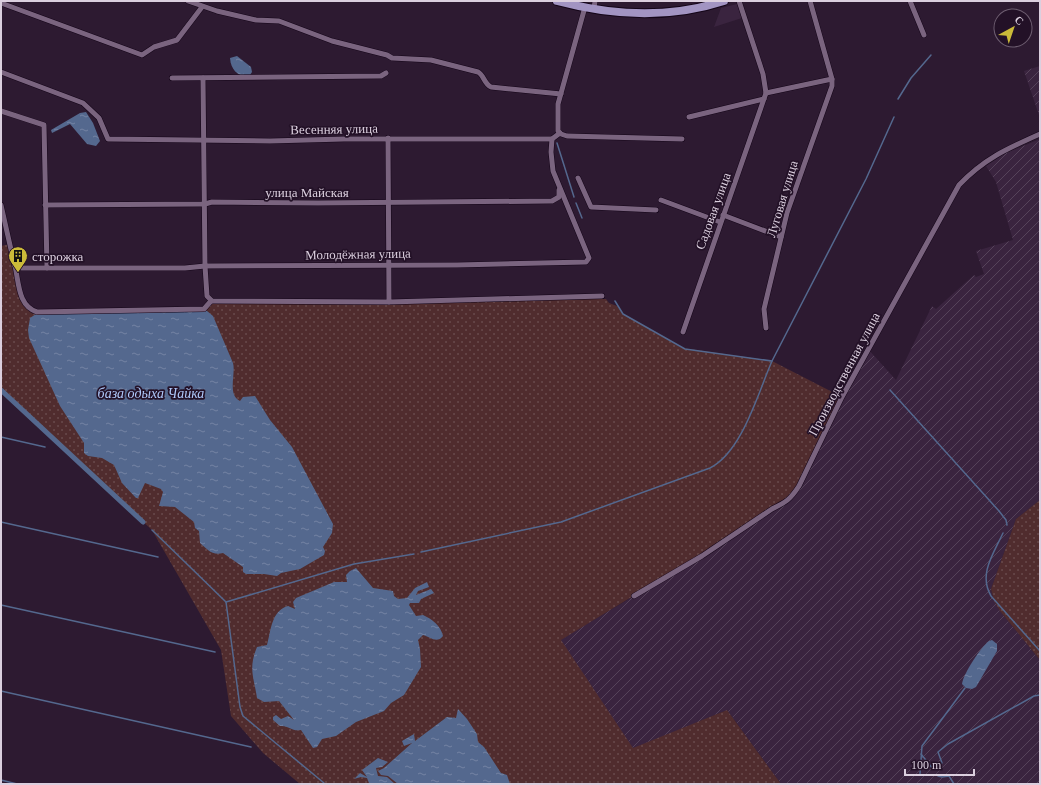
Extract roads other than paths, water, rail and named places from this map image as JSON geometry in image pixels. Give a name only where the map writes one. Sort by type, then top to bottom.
[{"type":"main road","points":[[557,1],[660,14],[685,12],[724,1]]},
{"type":"street","points":[[188,1],[202,7],[256,20],[279,21],[332,40],[392,58],[431,60],[478,72],[482,74],[487,85],[491,87],[560,94]]},
{"type":"street","points":[[739,1],[763,74],[766,92],[832,79],[810,1]]},
{"type":"street","points":[[910,1],[924,35]]},
{"type":"street","points":[[1,3],[142,55],[154,47],[177,40],[202,7]]},
{"type":"street","points":[[591,6],[560,94],[558,116],[558,130],[560,133],[567,136],[682,140]]},
{"type":"street","name":"Весенняя улица","points":[[1,72],[83,103],[99,118],[108,139],[203,141],[388,138],[552,139]]},
{"type":"street","points":[[172,78],[381,76],[386,73]]},
{"type":"street","points":[[203,78],[205,266],[207,296],[211,301]]},
{"type":"street","name":"Луговая улица","points":[[766,328],[764,309],[787,213],[832,86],[832,79]]},
{"type":"street","name":"Садовая улица","points":[[683,332],[766,92]]},
{"type":"street","points":[[689,117],[764,99]]},
{"type":"street","points":[[1,111],[44,125],[47,268]]},
{"type":"street","points":[[552,139],[560,133]]},
{"type":"street","name":"Производственная улица","points":[[634,596],[702,556],[772,509],[784,504],[791,497],[799,486],[842,397],[959,185],[993,156],[1040,134]]},
{"type":"street","points":[[388,138],[389,302]]},
{"type":"street","name":"Молодёжная улица","points":[[15,266],[22,268],[185,268],[205,266],[388,264],[457,265],[586,262],[589,258],[559,189],[552,163],[552,139]]},
{"type":"street","points":[[578,178],[591,207],[656,210]]},
{"type":"street","name":"улица Майская","points":[[46,205],[205,204],[212,202],[318,203],[552,201],[559,196],[559,189]]},
{"type":"street","points":[[661,200],[720,222]]},
{"type":"street","points":[[1,205],[23,302],[28,308],[37,312],[204,309],[211,301],[389,302],[602,296]]},
{"type":"street","points":[[723,215],[781,237]]},
{"type":"water","points":[[237,56],[251,67],[252,72],[248,78],[238,74],[233,69],[230,58]]},
{"type":"water","points":[[86,112],[93,123],[100,141],[96,146],[87,144],[70,124],[52,133],[51,130],[80,113]]},
{"type":"water","name":"база одыха Чайка","points":[[207,311],[213,316],[233,363],[233,389],[236,398],[240,401],[243,397],[255,396],[270,420],[292,447],[333,524],[332,533],[323,547],[325,551],[324,555],[300,569],[281,573],[277,576],[246,574],[243,572],[243,567],[223,553],[216,554],[207,550],[200,543],[199,531],[195,528],[194,522],[175,507],[159,506],[163,492],[161,489],[145,483],[138,498],[136,498],[122,483],[114,465],[102,458],[88,456],[84,453],[84,443],[60,406],[29,338],[28,330],[30,318],[36,314]]},
{"type":"water","points":[[356,568],[373,588],[393,591],[394,596],[398,599],[407,598],[415,588],[427,582],[429,587],[418,591],[416,595],[431,589],[434,593],[421,599],[419,603],[410,603],[409,605],[416,616],[423,615],[436,623],[443,636],[436,640],[423,635],[418,640],[421,667],[404,695],[391,703],[384,711],[356,722],[336,736],[322,739],[317,747],[313,748],[301,730],[280,726],[273,720],[273,717],[276,715],[281,719],[288,716],[294,720],[279,701],[264,702],[257,698],[252,673],[254,655],[257,647],[267,645],[273,622],[278,612],[288,606],[295,609],[293,602],[296,598],[334,582],[347,582],[346,575]]},
{"type":"water","points":[[992,640],[997,644],[997,651],[976,687],[972,689],[966,688],[962,684],[963,680],[977,655],[989,641]]},
{"type":"water","points":[[458,709],[467,719],[477,734],[478,742],[484,747],[501,773],[507,775],[510,784],[398,784],[388,776],[381,775],[378,771],[384,768],[412,743],[404,746],[402,741],[414,734],[415,741],[447,717],[456,718]]},
{"type":"water","points":[[378,758],[388,762],[382,767],[376,768],[378,776],[387,777],[395,784],[369,783],[367,778],[361,777],[354,779],[360,773],[367,777],[362,770]]},
{"type":"waterway","points":[[898,99],[911,78],[931,55]]},
{"type":"waterway","points":[[772,361],[866,179],[894,117]]},
{"type":"waterway","points":[[557,143],[574,197]]},
{"type":"waterway","points":[[576,203],[582,218]]},
{"type":"waterway","points":[[421,552],[561,522],[710,468],[721,460],[731,449],[740,436],[755,405],[772,361],[685,349],[623,314],[615,301]]},
{"type":"waterway","points":[[1,390],[143,522]]},
{"type":"waterway","points":[[890,390],[999,511],[1006,520],[1007,525]]},
{"type":"waterway","points":[[1,437],[45,447]]},
{"type":"waterway","points":[[1,522],[158,557]]},
{"type":"waterway","points":[[152,530],[226,602],[240,707],[243,716],[324,783]]},
{"type":"waterway","points":[[1003,533],[989,564],[986,580],[987,588],[991,596],[1040,651]]},
{"type":"waterway","points":[[226,602],[354,564],[414,554]]},
{"type":"waterway","points":[[1,605],[215,652]]},
{"type":"waterway","points":[[920,774],[922,746],[965,688]]},
{"type":"waterway","points":[[1,691],[251,747]]},
{"type":"waterway","points":[[921,754],[933,769],[942,763],[938,752],[948,744],[1034,696],[1040,695]]},
{"type":"waterway","points":[[938,776],[949,776],[954,784]]},
{"type":"waterway","points":[[1,780],[17,784]]},
{"type":"place","name":"сторожка","points":[[18,273]]}]
